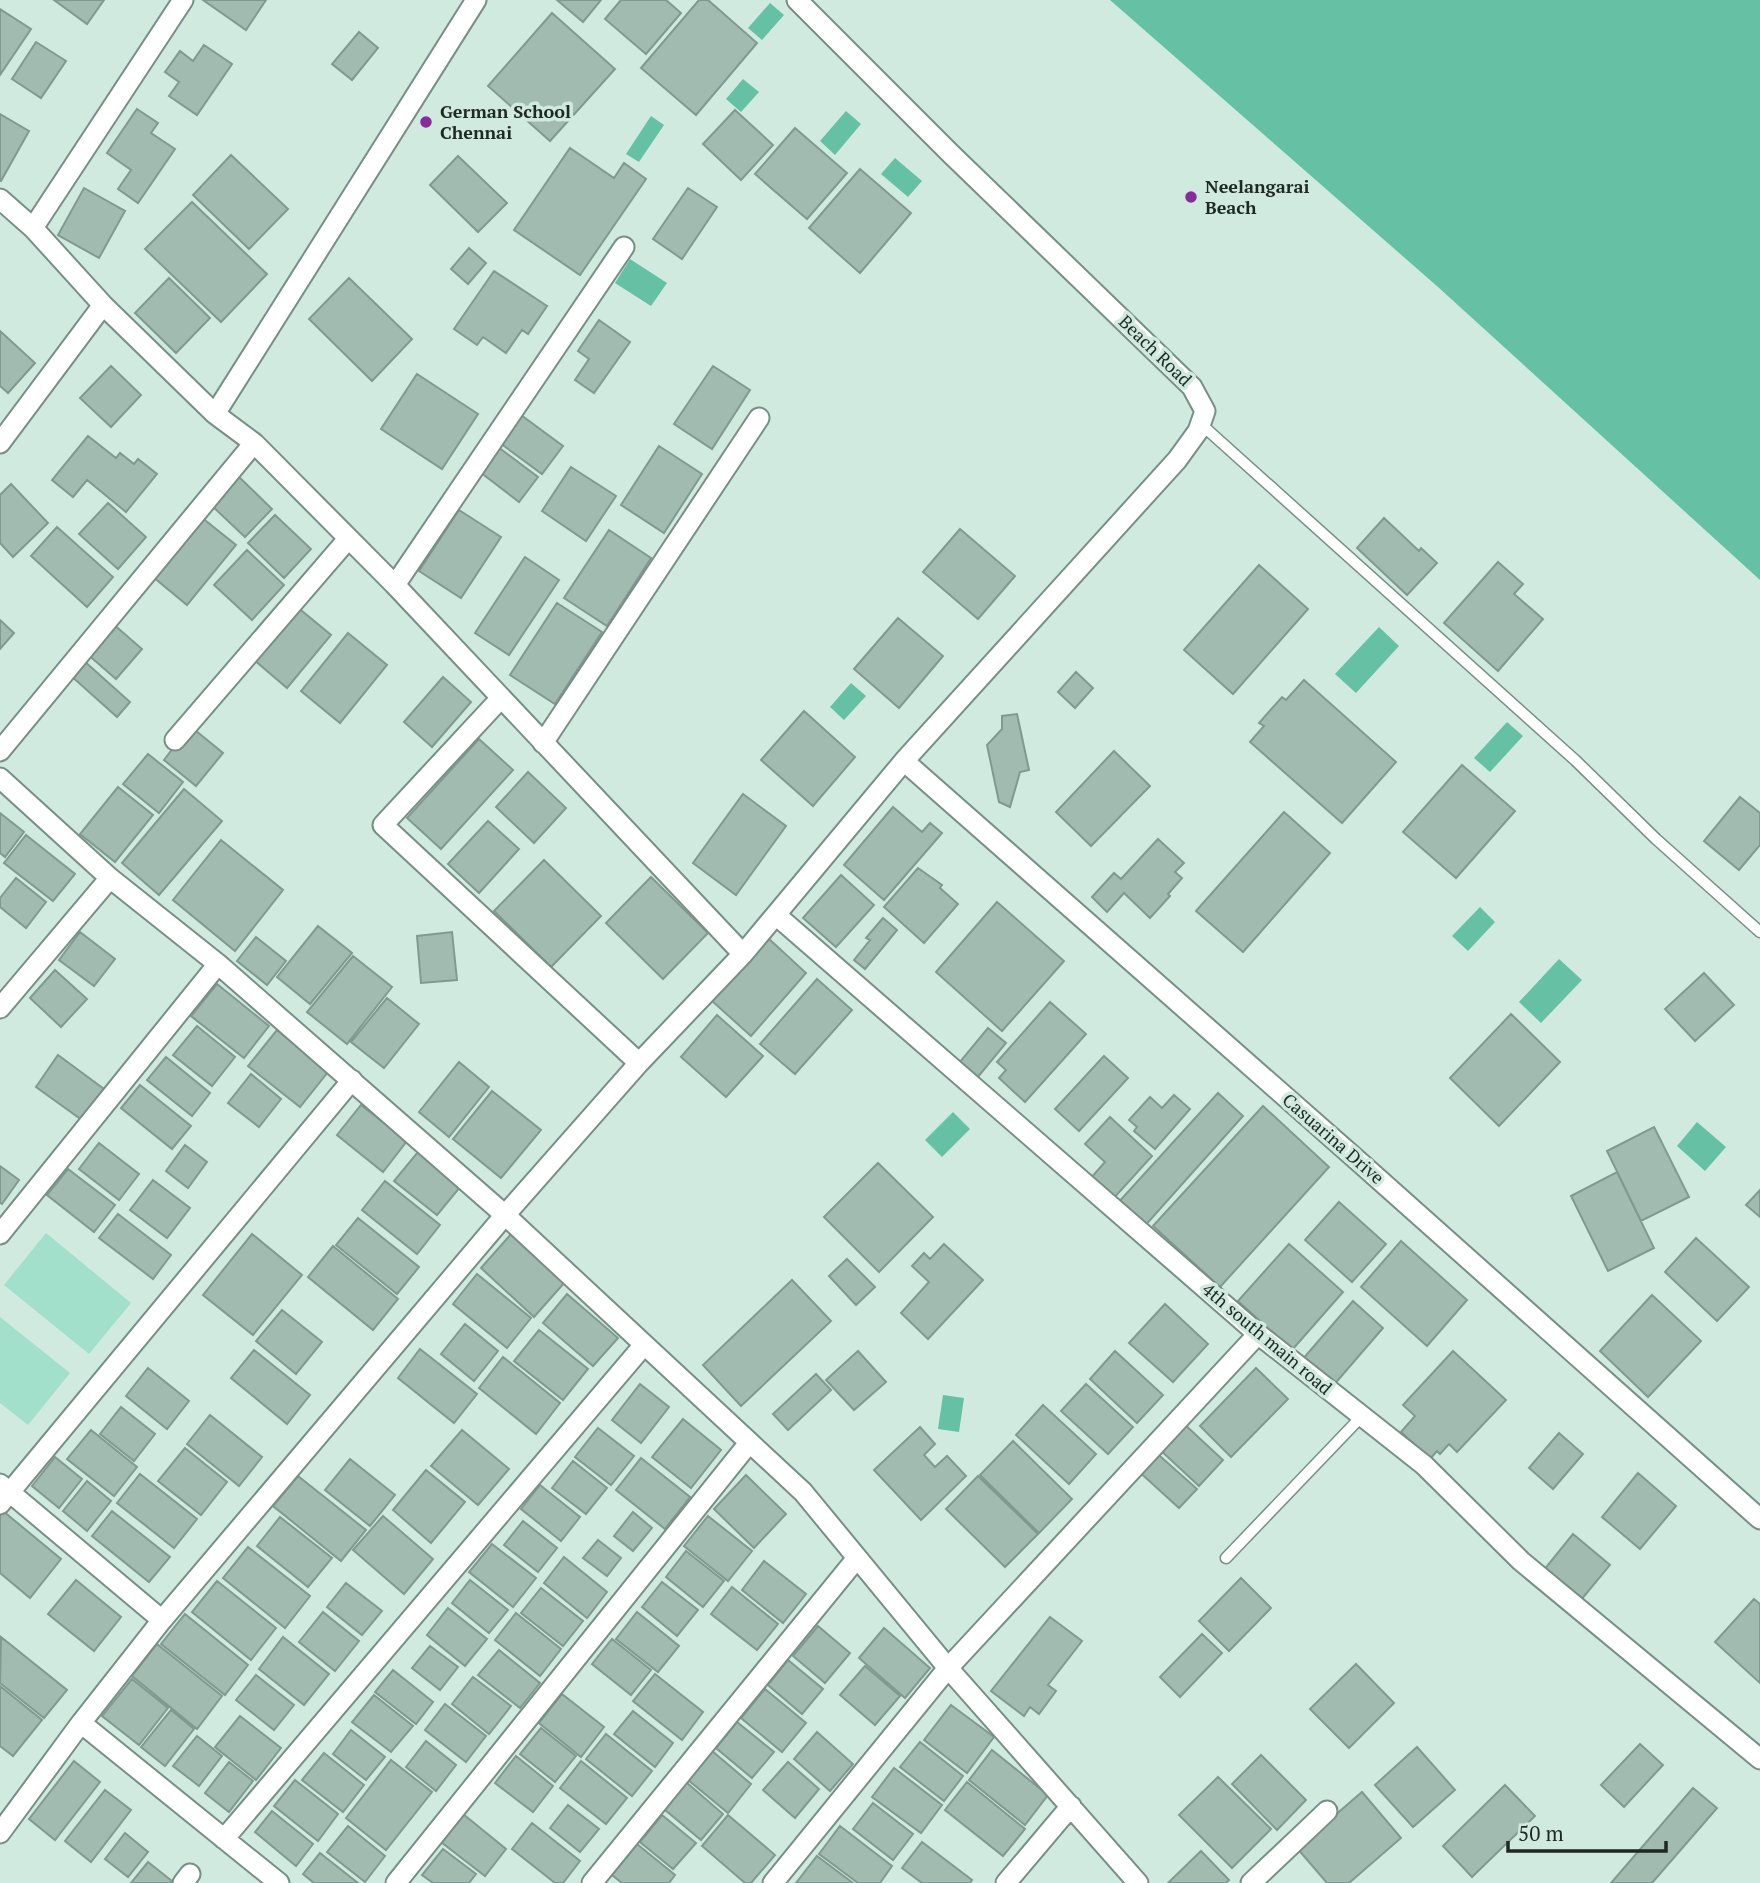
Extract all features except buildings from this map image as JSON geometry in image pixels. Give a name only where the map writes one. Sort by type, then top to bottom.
[{"type":"street","points":[[33,228],[184,0]]},
{"type":"street","points":[[215,414],[476,0]]},
{"type":"street","name":"Beach Road","points":[[797,0],[1186,380],[1202,404],[1205,417],[1202,425]]},
{"type":"street","points":[[0,199],[33,228],[103,305],[215,414],[254,443],[395,585],[744,954]]},
{"type":"street","points":[[395,585],[624,247]]},
{"type":"street","points":[[0,443],[103,305]]},
{"type":"street","points":[[543,743],[759,418]]},
{"type":"street","points":[[0,1833],[81,1723],[162,1620],[505,1215],[639,1063],[744,954],[904,761],[1177,460],[1202,425]]},
{"type":"street","points":[[0,751],[254,443]]},
{"type":"street","points":[[175,740],[348,539]]},
{"type":"street","points":[[501,698],[383,825],[639,1063]]},
{"type":"street","name":"Casuarina Drive","points":[[904,761],[1760,1519]]},
{"type":"street","points":[[0,778],[110,878],[218,964],[505,1215],[803,1492],[948,1668],[1138,1883]]},
{"type":"street","points":[[0,1008],[110,878]]},
{"type":"street","name":"4th south main road","points":[[776,915],[1258,1334],[1424,1465],[1521,1561],[1760,1759]]},
{"type":"street","points":[[0,1234],[218,964]]},
{"type":"street","points":[[162,1620],[3,1494],[352,1080]]},
{"type":"street","points":[[773,1883],[948,1668],[1258,1334]]},
{"type":"street","points":[[224,1839],[643,1346]]},
{"type":"street","points":[[396,1883],[749,1443]]},
{"type":"street","points":[[592,1883],[857,1558]]},
{"type":"street","points":[[81,1723],[279,1883]]},
{"type":"street","points":[[1006,1883],[1071,1806]]},
{"type":"street","points":[[1251,1883],[1327,1811]]},
{"type":"lane","points":[[1202,425],[1575,760],[1656,839],[1760,932]]},
{"type":"lane","points":[[1226,1558],[1362,1416]]},
{"type":"shaded area","points":[[1110,0],[1760,0],[1760,580],[1438,287]]},
{"type":"shaded area","points":[[770,3],[784,15],[762,40],[748,28]]},
{"type":"shaded area","points":[[743,79],[759,92],[741,112],[726,99]]},
{"type":"shaded area","points":[[846,111],[861,124],[835,155],[820,141]]},
{"type":"shaded area","points":[[651,116],[664,125],[639,162],[626,154]]},
{"type":"shaded area","points":[[895,158],[922,181],[908,197],[881,174]]},
{"type":"shaded area","points":[[630,259],[667,283],[651,306],[615,283]]},
{"type":"shaded area","points":[[1379,627],[1399,646],[1356,693],[1335,674]]},
{"type":"shaded area","points":[[851,683],[866,696],[844,720],[830,707]]},
{"type":"shaded area","points":[[1507,722],[1523,736],[1490,772],[1474,758]]},
{"type":"shaded area","points":[[1480,907],[1495,922],[1468,951],[1452,936]]},
{"type":"shaded area","points":[[1559,959],[1582,980],[1541,1023],[1519,1002]]},
{"type":"shaded area","points":[[953,1112],[970,1129],[942,1157],[925,1140]]},
{"type":"shaded area","points":[[1697,1122],[1726,1147],[1705,1171],[1677,1146]]},
{"type":"shaded area","points":[[46,1233],[131,1303],[89,1354],[4,1285]]},
{"type":"shaded area","points":[[0,1317],[70,1373],[28,1425],[0,1403]]},
{"type":"shaded area","points":[[943,1395],[964,1398],[959,1432],[938,1429]]},
{"type":"place","name":"German School Chennai","points":[[426,122]]},
{"type":"place","name":"Neelangarai Beach","points":[[1191,197]]}]
